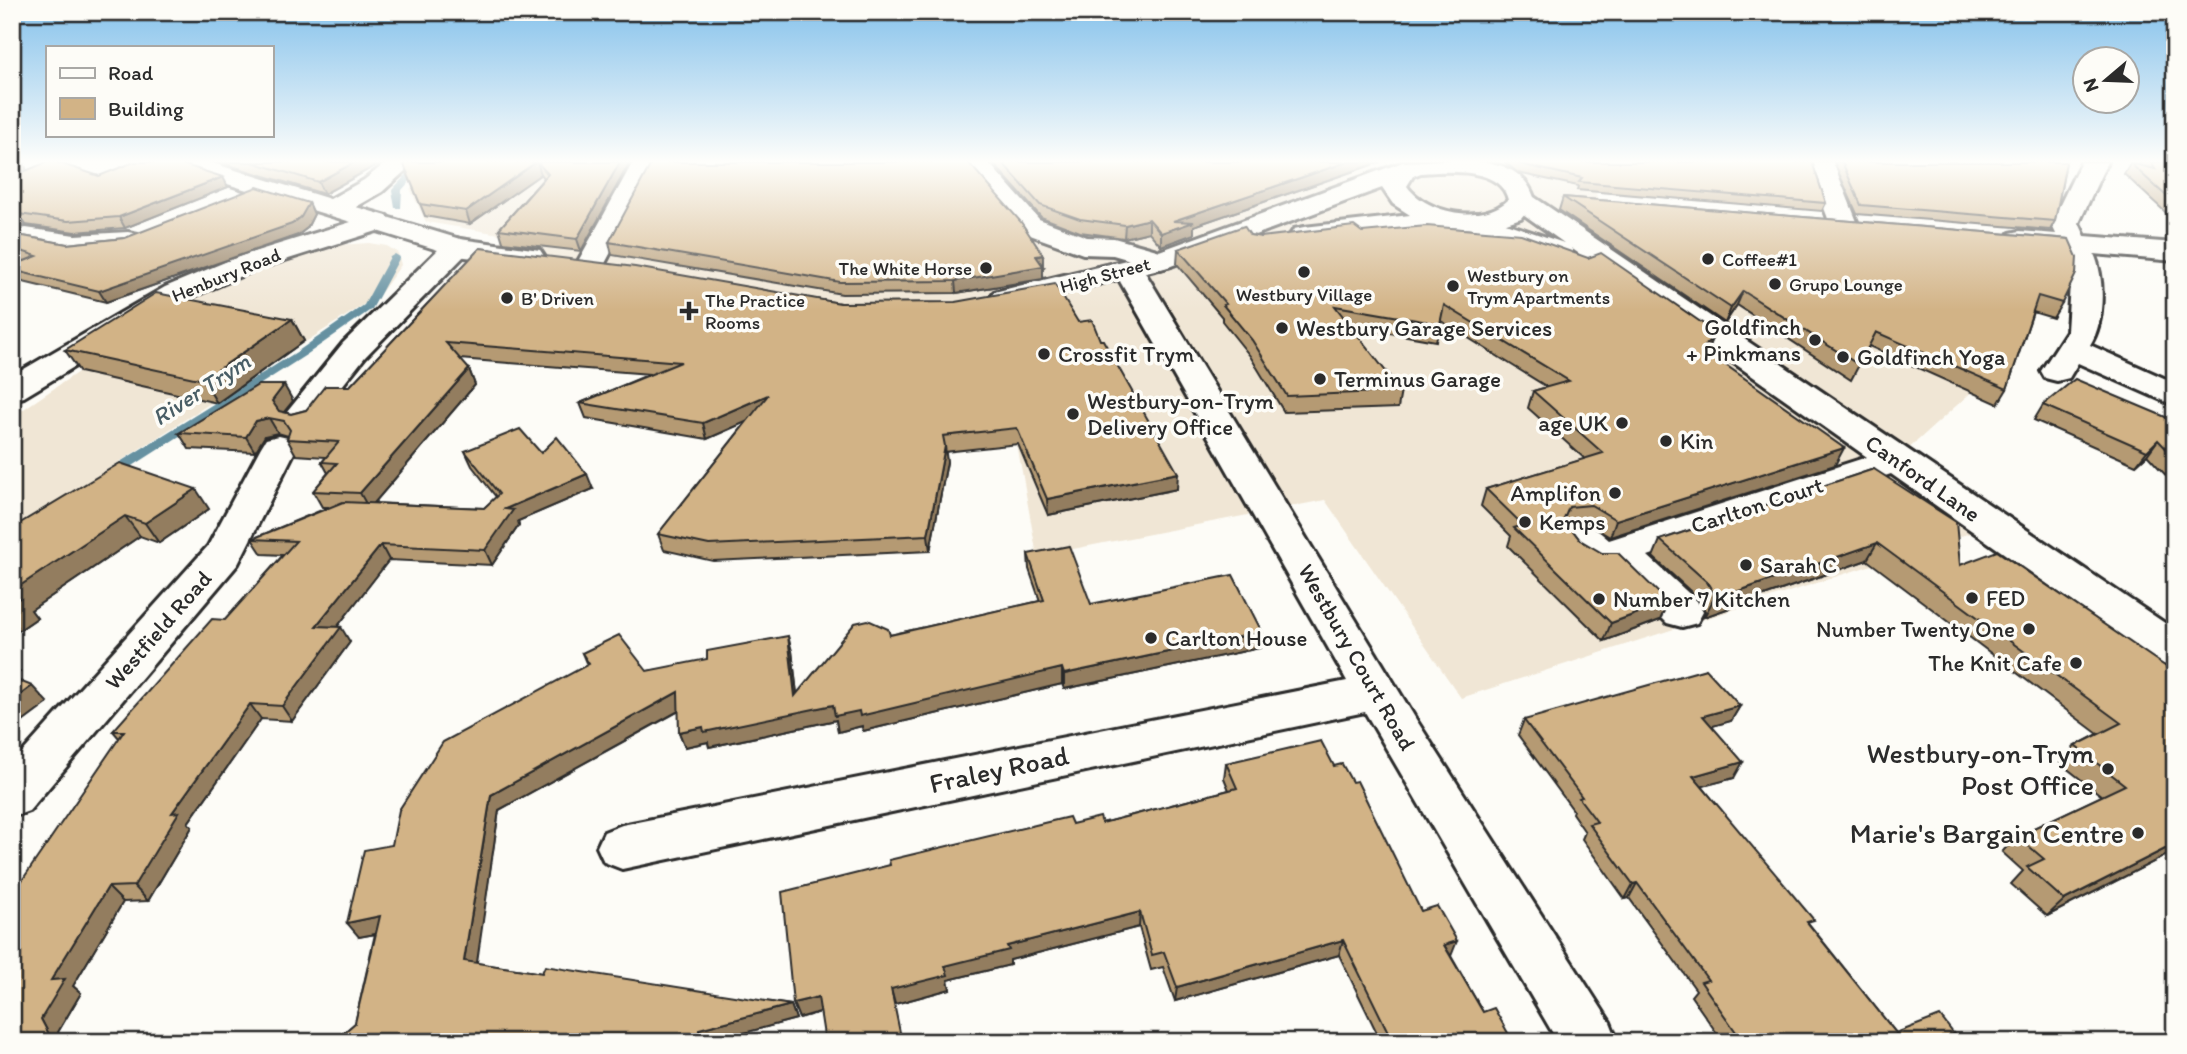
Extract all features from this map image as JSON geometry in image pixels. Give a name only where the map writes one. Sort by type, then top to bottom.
[{"type":"street","points":[[344,211],[457,247],[581,262],[614,211]]},
{"type":"street","points":[[1017,211],[1029,225],[1083,245],[1114,247],[1145,264]]},
{"type":"street","name":"High Street","points":[[1145,264],[1291,211]]},
{"type":"street","name":"High Street","points":[[1423,211],[1464,220]]},
{"type":"street","name":"High Street","points":[[982,302],[1021,296],[1145,264],[1316,233],[1464,220],[1507,215],[1511,211]]},
{"type":"street","name":"Canford Lane","points":[[1540,211],[1670,306],[2175,652]]},
{"type":"street","points":[[1839,211],[1844,224]]},
{"type":"street","points":[[2071,211],[2065,223],[2086,268],[2083,331],[2064,360],[2175,396]]},
{"type":"street","name":"Canford Lane","points":[[1464,220],[1576,258],[1670,306]]},
{"type":"street","name":"Henbury Road","points":[[12,390],[176,293],[247,263],[377,222]]},
{"type":"street","points":[[26,236],[75,244],[100,243],[131,239],[155,230]]},
{"type":"street","points":[[1992,236],[2175,252]]},
{"type":"street","points":[[1083,245],[1093,257],[1145,264]]},
{"type":"street","name":"Westfield Road","points":[[12,797],[224,554],[289,432],[354,350],[457,247]]},
{"type":"street","name":"Westbury Court Road","points":[[1145,264],[1377,692],[1590,1042]]},
{"type":"street","name":"Carlton Court","points":[[1579,535],[1602,557],[1895,460]]},
{"type":"street","points":[[1619,551],[1682,612]]},
{"type":"street","name":"Fraley Road","points":[[622,847],[1377,692]]},
{"type":"shaded area","points":[[421,211],[1615,211],[1986,379],[1896,460],[1992,526],[1461,698],[1325,500],[1037,556],[1005,376],[437,311],[506,235],[426,222]]},
{"type":"shaded area","points":[[369,243],[387,246],[398,253],[401,265],[380,294],[12,531],[12,417],[178,304],[223,280],[293,255],[338,245]]},
{"type":"building","points":[[12,211],[134,211],[119,217],[68,221],[19,214],[12,216]]},
{"type":"building","points":[[194,211],[304,211],[292,224],[99,291],[12,270],[12,266],[37,256],[12,248],[12,234],[67,244],[125,238]]},
{"type":"building","points":[[515,211],[593,211],[577,239],[499,229]]},
{"type":"building","points":[[626,211],[1011,211],[1043,255],[1036,256],[1043,266],[955,281],[840,282],[609,242]]},
{"type":"building","points":[[1058,211],[1202,211],[1173,221],[1194,222],[1161,233],[1149,219],[1125,225],[1080,219]]},
{"type":"building","points":[[1584,211],[1734,211],[2069,239],[2077,257],[2076,274],[2062,303],[2038,296],[2007,389],[1876,332],[1859,365],[1743,291],[1731,308]]},
{"type":"building","points":[[1936,211],[2057,211],[2055,221]]},
{"type":"building","points":[[1244,226],[1250,235],[1261,237],[1354,226],[1362,232],[1427,226],[1521,234],[1588,258],[1601,253],[1715,332],[1703,349],[1844,448],[1616,520],[1591,505],[1569,507],[1564,519],[1580,540],[1602,553],[1618,553],[1668,602],[1611,623],[1514,528],[1523,525],[1486,489],[1603,453],[1533,391],[1569,381],[1444,305],[1440,324],[1335,306],[1401,391],[1287,396],[1252,340],[1223,305],[1226,304],[1178,249]]},
{"type":"building","points":[[480,248],[635,267],[840,303],[955,302],[1055,284],[1078,322],[1092,320],[1100,340],[1103,340],[1178,473],[1047,499],[1017,428],[943,436],[945,446],[928,535],[709,545],[658,534],[768,395],[703,423],[580,403],[681,362],[446,343],[469,369],[360,493],[313,491],[337,463],[322,462],[339,442],[287,439],[290,430],[284,421],[269,418],[256,421],[246,437],[179,433],[258,385],[284,385],[272,401],[279,411],[291,414],[306,410],[325,386],[350,386]]},
{"type":"building","points":[[156,293],[292,319],[203,380],[65,350]]},
{"type":"building","points":[[2075,379],[2175,421],[2175,458],[2158,440],[2147,451],[2043,405]]},
{"type":"building","points":[[520,429],[541,453],[557,437],[587,474],[505,509],[513,510],[485,550],[381,545],[316,626],[341,627],[282,706],[250,704],[172,813],[179,812],[134,886],[108,887],[51,980],[65,979],[41,1019],[53,1042],[12,1042],[12,895],[124,731],[113,731],[212,619],[225,620],[296,541],[252,539],[343,502],[484,508],[499,494],[465,451]]},
{"type":"building","points":[[120,463],[196,489],[145,523],[125,516],[12,591],[12,528]]},
{"type":"building","points":[[1874,469],[1956,522],[1960,565],[1997,551],[2175,673],[2175,844],[2064,900],[2027,867],[2044,859],[2017,836],[2125,785],[2075,746],[2121,723],[1877,543],[1713,600],[1714,594],[1707,582],[1660,540]]},
{"type":"building","points":[[1069,546],[1091,604],[1233,575],[1262,632],[1064,674],[1062,668],[860,716],[859,711],[835,716],[833,705],[704,732],[703,727],[679,732],[678,692],[491,795],[464,961],[542,973],[545,966],[791,1005],[699,1029],[699,1042],[333,1042],[355,1023],[380,916],[347,923],[364,850],[392,845],[399,810],[443,742],[589,664],[582,653],[619,635],[647,671],[707,659],[707,651],[788,636],[795,696],[855,623],[868,620],[888,629],[890,635],[1044,600],[1028,554]]},
{"type":"building","points":[[12,595],[20,598],[12,603]]},
{"type":"building","points":[[1706,669],[1740,706],[1703,716],[1743,762],[1693,776],[1814,920],[1807,922],[1896,1033],[1940,1016],[1960,1042],[1743,1042],[1701,982],[1708,980],[1637,883],[1633,884],[1589,824],[1597,822],[1579,798],[1582,797],[1524,720]]},
{"type":"building","points":[[12,678],[32,686],[12,701]]},
{"type":"building","points":[[1321,741],[1334,766],[1342,764],[1352,782],[1357,781],[1421,911],[1437,906],[1457,941],[1444,945],[1483,1012],[1494,1008],[1513,1042],[1358,1042],[1388,1032],[1343,940],[1177,987],[1164,952],[1152,955],[1140,912],[1007,946],[1009,950],[945,966],[948,975],[891,989],[902,1042],[825,1042],[818,997],[793,1003],[782,892],[890,865],[889,860],[1069,817],[1072,824],[1100,817],[1102,823],[1237,788],[1226,763]]},
{"type":"waterway","name":"River Trym","points":[[109,475],[302,353],[368,307],[395,257]]},
{"type":"place","name":"Coffee#1","points":[[1708,259]]},
{"type":"place","name":"The White Horse","points":[[986,268]]},
{"type":"place","name":"Westbury Village","points":[[1304,272]]},
{"type":"place","name":"Grupo Lounge","points":[[1775,284]]},
{"type":"place","name":"Westbury on Trym Apartments","points":[[1453,286]]},
{"type":"place","name":"B' Driven","points":[[507,298]]},
{"type":"place","name":"The Practice Rooms","points":[[689,311]]},
{"type":"place","name":"Westbury Garage Services","points":[[1282,328]]},
{"type":"place","name":"Goldfinch + Pinkmans","points":[[1815,340]]},
{"type":"place","name":"Crossfit Trym","points":[[1044,354]]},
{"type":"place","name":"Goldfinch Yoga","points":[[1843,357]]},
{"type":"place","name":"Terminus Garage","points":[[1320,379]]},
{"type":"place","name":"Westbury-on-Trym Delivery Office","points":[[1073,414]]},
{"type":"place","name":"age UK","points":[[1622,423]]},
{"type":"place","name":"Kin","points":[[1666,441]]},
{"type":"place","name":"Amplifon","points":[[1615,493]]},
{"type":"place","name":"Kemps","points":[[1525,522]]},
{"type":"place","name":"Sarah C","points":[[1746,565]]},
{"type":"place","name":"FED","points":[[1972,598]]},
{"type":"place","name":"Number 7 Kitchen","points":[[1599,599]]},
{"type":"place","name":"Number Twenty One","points":[[2029,629]]},
{"type":"place","name":"Carlton House","points":[[1151,638]]},
{"type":"place","name":"The Knit Cafe","points":[[2076,663]]},
{"type":"place","name":"Westbury-on-Trym Post Office","points":[[2108,769]]},
{"type":"place","name":"Marie's Bargain Centre","points":[[2138,833]]}]
